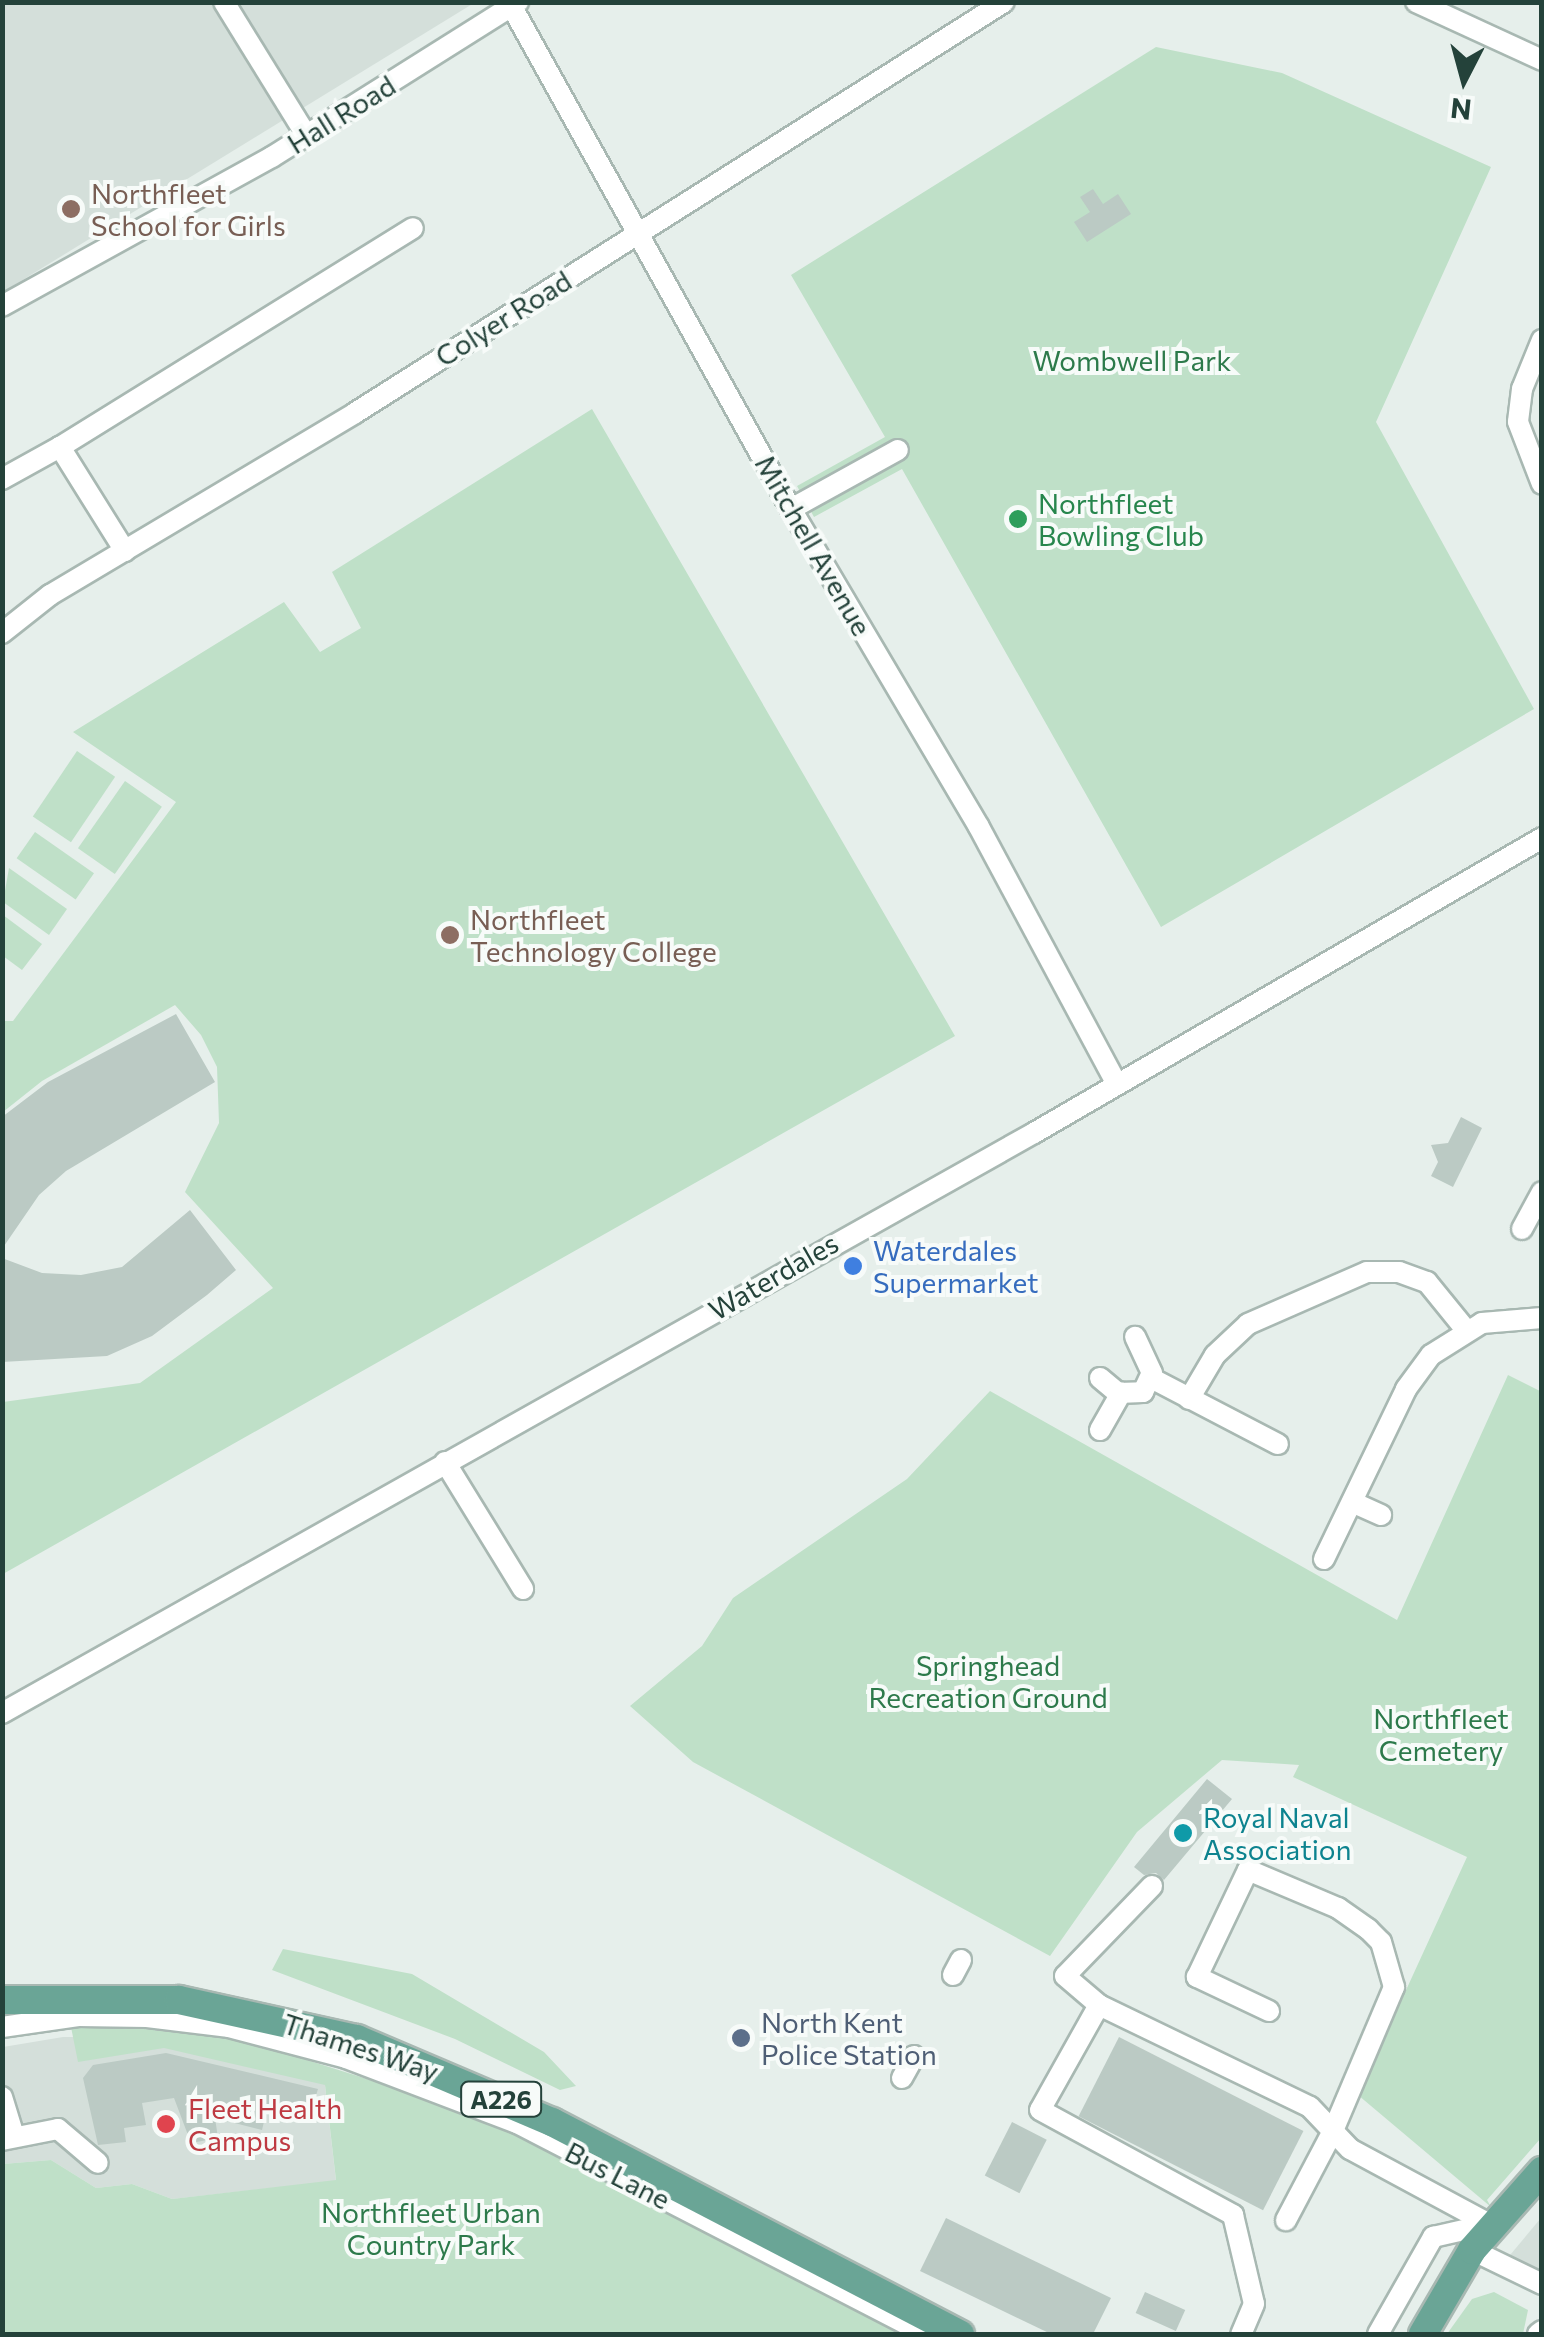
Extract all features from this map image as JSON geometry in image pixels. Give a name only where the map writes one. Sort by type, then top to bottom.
[{"type":"main road","name":"Thames Way","points":[[2,2000],[180,2000],[357,2039],[552,2122],[960,2334]]},
{"type":"main road","points":[[1423,2334],[1472,2250],[1542,2171]]},
{"type":"street","points":[[224,2],[306,136]]},
{"type":"street","name":"Colyer Road","points":[[2,633],[125,551],[1004,2]]},
{"type":"street","points":[[1416,2],[1542,60]]},
{"type":"street","name":"Hall Road","points":[[2,306],[306,136],[515,4]]},
{"type":"street","name":"Mitchell Avenue","points":[[515,4],[791,509],[980,827],[1116,1082]]},
{"type":"street","points":[[2,480],[60,448],[413,228]]},
{"type":"street","points":[[1542,340],[1523,384],[1518,422],[1542,484]]},
{"type":"street","points":[[60,448],[125,551]]},
{"type":"street","points":[[791,509],[898,450]]},
{"type":"street","name":"Waterdales","points":[[2,1713],[1542,838]]},
{"type":"street","points":[[1522,1229],[1542,1192]]},
{"type":"street","points":[[1188,1399],[1215,1355],[1240,1330],[1367,1272],[1399,1272],[1428,1282],[1466,1330]]},
{"type":"street","points":[[1324,1559],[1412,1378],[1431,1354],[1466,1330],[1494,1320],[1542,1318]]},
{"type":"street","points":[[1135,1337],[1151,1378],[1278,1444]]},
{"type":"street","points":[[1100,1378],[1121,1393],[1140,1394],[1151,1378]]},
{"type":"street","points":[[1100,1430],[1121,1393]]},
{"type":"street","points":[[445,1462],[524,1590]]},
{"type":"street","points":[[1352,1502],[1381,1516]]},
{"type":"street","points":[[1270,2011],[1197,1978],[1248,1870],[1353,1918],[1380,1942],[1394,1986],[1333,2130],[1286,2220]]},
{"type":"street","points":[[1152,1886],[1065,1976],[1099,2005],[1310,2107],[1350,2149],[1491,2225]]},
{"type":"street","points":[[1099,2005],[1040,2110],[1234,2215],[1254,2304],[1241,2334]]},
{"type":"street","name":"Bus Lane","points":[[2,2027],[78,2016],[147,2017],[229,2027],[346,2058],[517,2123],[925,2334]]},
{"type":"street","points":[[902,2078],[914,2056]]},
{"type":"street","points":[[2,2097],[8,2138],[58,2129],[98,2163]]},
{"type":"street","points":[[1378,2334],[1433,2237],[1456,2227],[1491,2225]]},
{"type":"street","points":[[1472,2250],[1542,2284]]},
{"type":"shaded area","name":"Northfleet School for Girls","points":[[3,3],[474,3],[3,292]]},
{"type":"shaded area","name":"Fleet Health Campus","points":[[63,2037],[132,2037],[324,2077],[336,2181],[172,2199],[132,2184],[96,2188],[51,2160],[3,2164],[3,2047]]},
{"type":"shaded area","points":[[1541,2218],[1541,2290],[1495,2273]]},
{"type":"green space","name":"Wombwell Park","points":[[1156,47],[1282,73],[1491,167],[1376,422],[1534,709],[1161,927],[902,469],[814,517],[797,486],[885,437],[791,275]]},
{"type":"green space","name":"Northfleet Technology College","points":[[592,409],[955,1036],[3,1574],[3,1402],[140,1383],[273,1288],[185,1192],[219,1123],[217,1067],[201,1035],[175,1005],[42,1081],[3,1112],[3,1021],[13,1021],[176,802],[73,732],[284,602],[320,652],[361,628],[332,572]]},
{"type":"green space","points":[[77,751],[115,777],[71,842],[33,816]]},
{"type":"green space","points":[[125,781],[162,807],[115,874],[78,848]]},
{"type":"green space","points":[[35,832],[94,873],[76,900],[17,858]]},
{"type":"green space","points":[[9,868],[67,909],[49,935],[3,902]]},
{"type":"green space","points":[[3,915],[42,944],[22,970],[3,956]]},
{"type":"green space","name":"Springhead Recreation Ground","points":[[1508,1375],[1542,1392],[1541,2138],[1487,2200],[1491,2207],[1358,2095],[1467,1857],[1293,1777],[1299,1765],[1222,1760],[1137,1832],[1050,1956],[693,1762],[630,1706],[702,1646],[733,1598],[907,1479],[990,1391],[1397,1620]]},
{"type":"green space","points":[[283,1949],[412,1974],[544,2052],[576,2086],[560,2090],[455,2039],[272,1970]]},
{"type":"green space","name":"Northfleet Urban Country Park","points":[[108,2025],[244,2040],[443,2103],[548,2149],[905,2334],[3,2334],[3,2164],[51,2160],[96,2188],[132,2184],[172,2199],[336,2180],[325,2085],[164,2048],[78,2062],[71,2027]]},
{"type":"green space","points":[[1494,2292],[1528,2310],[1523,2334],[1447,2334],[1472,2299]]},
{"type":"building","points":[[1093,189],[1103,204],[1118,194],[1131,214],[1087,242],[1074,222],[1090,212],[1080,197]]},
{"type":"building","points":[[176,1014],[215,1082],[66,1171],[39,1195],[2,1249],[2,1117],[48,1082]]},
{"type":"building","points":[[1461,1117],[1482,1128],[1453,1187],[1431,1176],[1438,1162],[1431,1145],[1448,1143]]},
{"type":"building","points":[[190,1210],[236,1270],[207,1295],[152,1336],[107,1356],[2,1362],[2,1258],[42,1273],[81,1275],[122,1267]]},
{"type":"building","name":"Royal Naval Association","points":[[1207,1779],[1232,1799],[1164,1880],[1156,1873],[1144,1875],[1134,1867]]},
{"type":"building","points":[[1119,2037],[1303,2131],[1263,2210],[1079,2116]]},
{"type":"building","points":[[166,2053],[318,2089],[309,2118],[268,2105],[262,2130],[215,2118],[218,2138],[191,2143],[174,2098],[142,2103],[146,2125],[124,2128],[126,2142],[98,2145],[83,2078],[93,2065]]},
{"type":"building","points":[[1012,2122],[1047,2140],[1020,2193],[985,2175]]},
{"type":"building","points":[[946,2218],[1111,2298],[1093,2334],[1051,2334],[920,2271]]},
{"type":"building","points":[[1145,2292],[1185,2310],[1176,2331],[1136,2313]]},
{"type":"place","name":"Northfleet School for Girls","points":[[71,209]]},
{"type":"place","name":"Northfleet Bowling Club","points":[[1018,519]]},
{"type":"place","name":"Northfleet Technology College","points":[[450,935]]},
{"type":"place","name":"Waterdales Supermarket","points":[[853,1266]]},
{"type":"place","name":"Royal Naval Association","points":[[1183,1833]]},
{"type":"place","name":"North Kent Police Station","points":[[741,2038]]},
{"type":"place","name":"Fleet Health Campus","points":[[166,2124]]},
{"type":"park label","name":"Northfleet Cemetery","points":[[1441,1734]]}]
